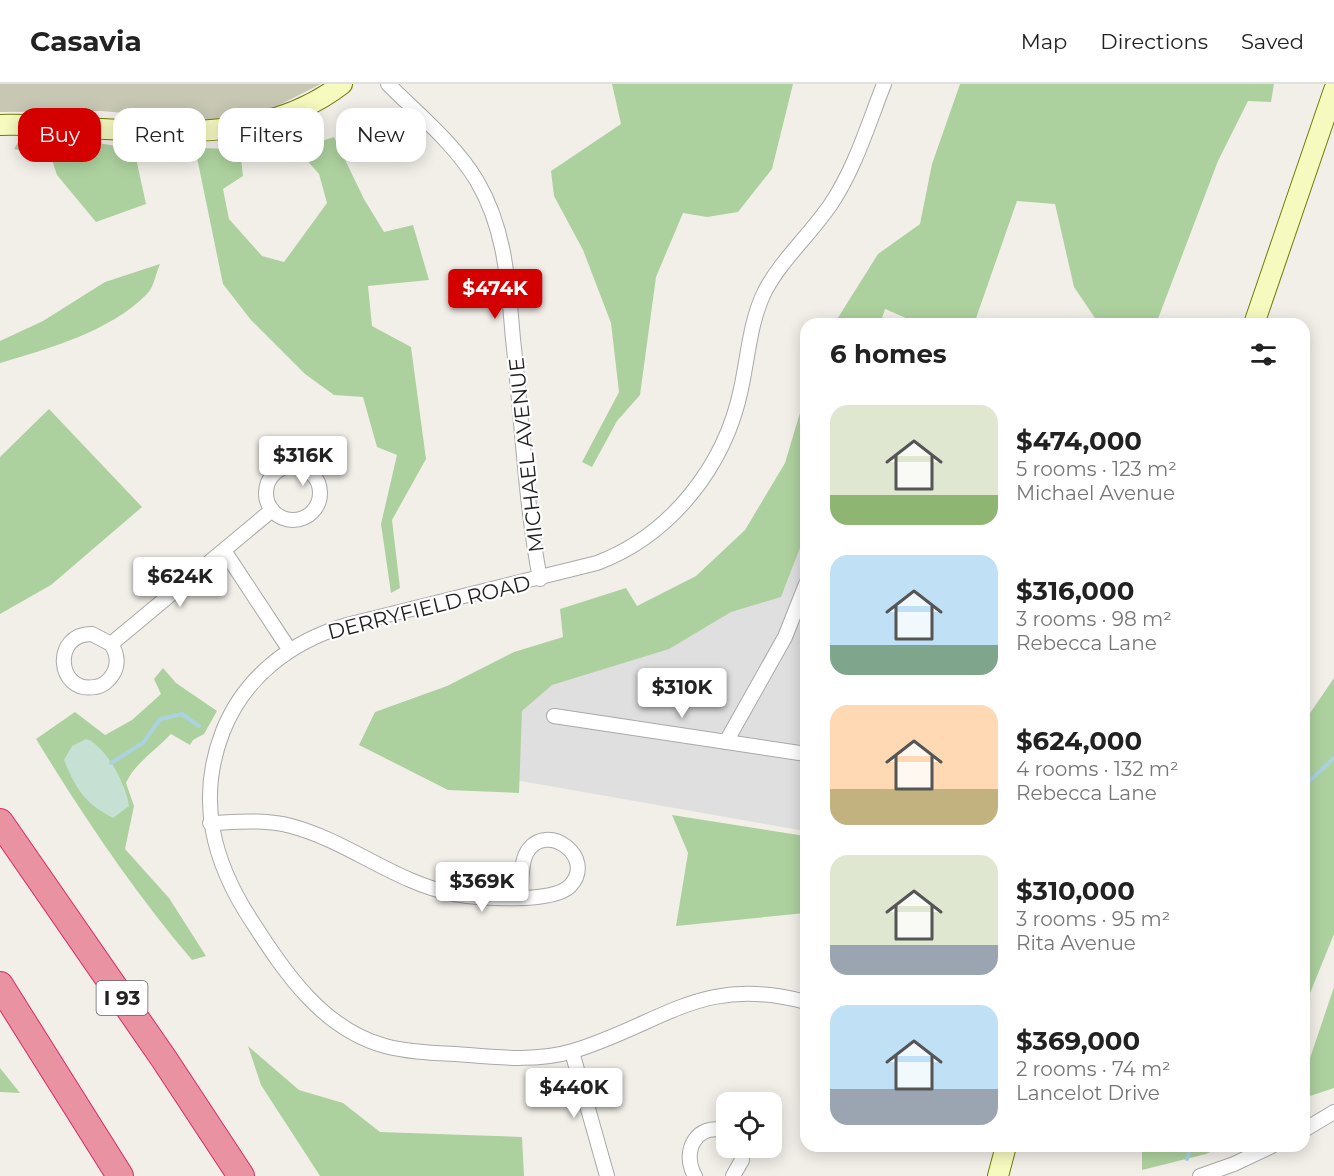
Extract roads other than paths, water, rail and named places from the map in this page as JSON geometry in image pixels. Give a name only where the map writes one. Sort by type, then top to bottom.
[{"type":"highway","name":"I 93","points":[[0,822],[177,1078],[241,1176]]},
{"type":"highway","points":[[0,985],[120,1176]]},
{"type":"street","points":[[0,125],[220,129],[267,120],[292,112],[312,104],[342,84]]},
{"type":"street","name":"MICHAEL AVENUE","points":[[388,84],[438,133],[470,171],[489,204],[498,228],[509,294],[530,528],[540,579]]},
{"type":"street","name":"DERRYFIELD ROAD","points":[[800,1001],[753,992],[724,994],[696,1000],[572,1052],[520,1057],[407,1050],[365,1039],[332,1021],[287,973],[241,904],[220,863],[210,823],[210,774],[227,722],[245,691],[289,649],[347,625],[540,579],[597,563],[632,547],[664,523],[698,485],[713,462],[735,409],[763,295],[786,260],[822,217],[838,191],[859,149],[884,84]]},
{"type":"street","points":[[1256,318],[1334,90]]},
{"type":"street","points":[[295,466],[305,468],[314,475],[319,485],[320,496],[316,507],[309,515],[292,520],[281,517],[272,510],[266,491],[275,472],[295,466]]},
{"type":"street","points":[[111,644],[225,552],[272,510]]},
{"type":"street","points":[[225,552],[289,649]]},
{"type":"street","points":[[726,742],[785,637],[800,599]]},
{"type":"street","points":[[92,634],[111,644],[117,660],[115,671],[109,680],[99,686],[88,688],[77,685],[68,678],[63,658],[72,640],[92,634]]},
{"type":"street","points":[[554,716],[800,753]]},
{"type":"street","points":[[210,823],[262,822],[291,826],[320,836],[424,886],[471,897],[520,897],[554,894],[570,886],[576,876],[578,865],[571,849],[561,842],[551,840],[531,848],[524,863],[520,897]]},
{"type":"street","points":[[572,1052],[607,1176]]},
{"type":"street","points":[[1310,1126],[1334,1112]]},
{"type":"street","points":[[695,1176],[688,1155],[694,1139],[709,1130],[716,1130]]},
{"type":"street","points":[[998,1176],[1004,1152]]},
{"type":"street","points":[[1200,1176],[1259,1152]]},
{"type":"street","points":[[734,1176],[742,1158]]},
{"type":"waterway","points":[[111,763],[143,743],[160,719],[182,714],[199,726]]},
{"type":"waterway","points":[[1310,780],[1334,758]]},
{"type":"waterway","points":[[1187,1159],[1189,1152]]}]
